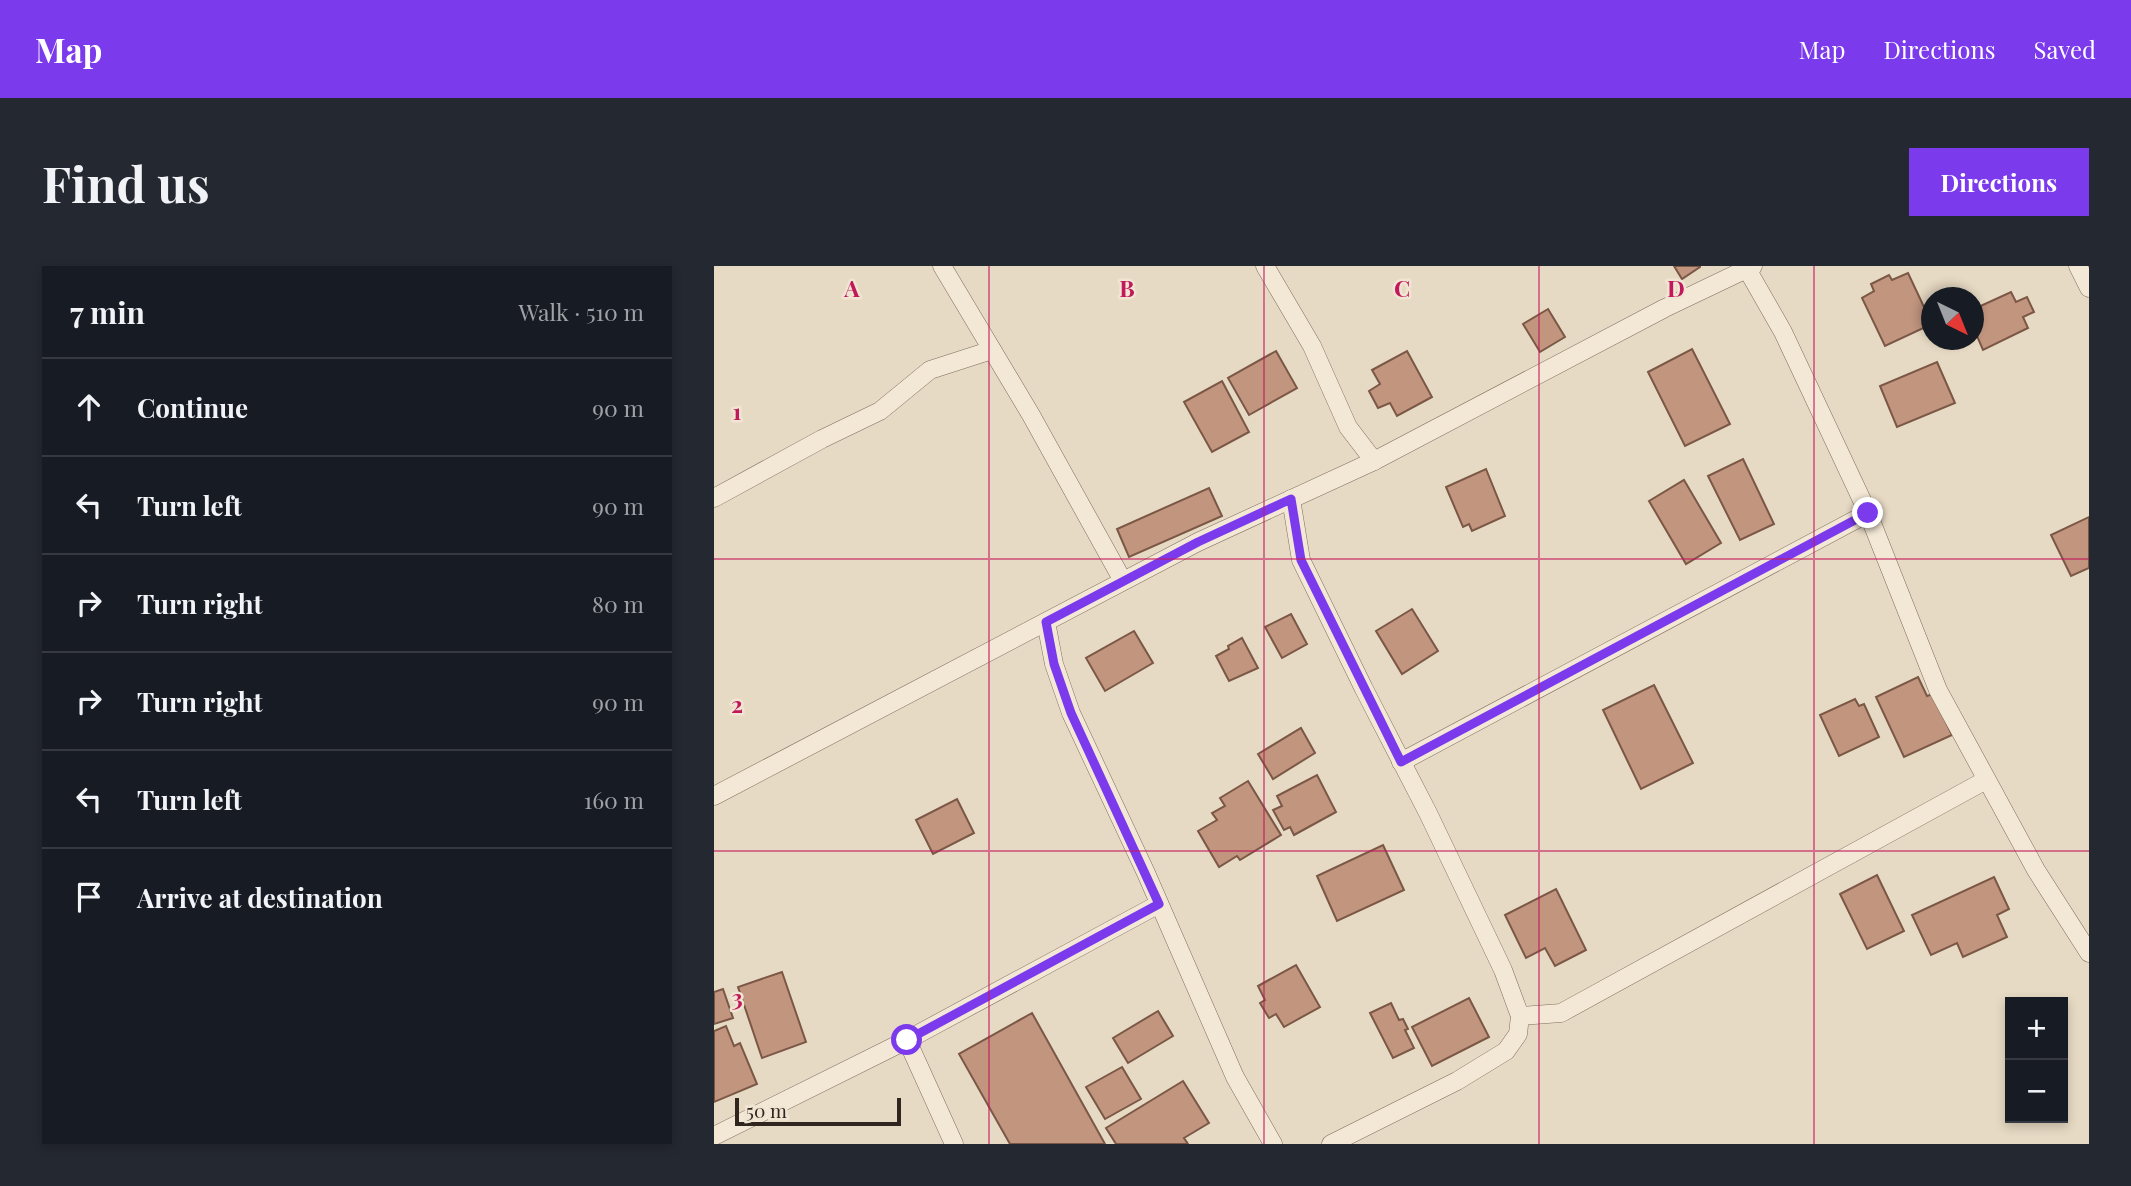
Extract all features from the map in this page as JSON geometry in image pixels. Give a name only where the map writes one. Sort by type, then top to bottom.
[{"type":"street","points":[[942,266],[1031,415],[1123,582]]},
{"type":"street","points":[[1265,266],[1312,346],[1348,427],[1374,461]]},
{"type":"street","points":[[2078,266],[2089,288]]},
{"type":"street","points":[[714,796],[1198,542],[1374,461],[1665,308],[1750,267],[1868,513],[1938,690],[2036,870],[2089,954]]},
{"type":"street","points":[[714,498],[822,439],[880,411],[930,370],[992,350]]},
{"type":"street","points":[[1291,499],[1301,560],[1503,970],[1520,1016],[1518,1034],[1506,1051],[1457,1081],[1331,1144]]},
{"type":"street","points":[[1401,762],[1868,513]]},
{"type":"street","points":[[1046,622],[1054,664],[1071,713],[1236,1077],[1273,1144]]},
{"type":"street","points":[[1520,1016],[1561,1013],[1986,780]]},
{"type":"street","points":[[714,1136],[907,1040],[1159,904]]},
{"type":"street","points":[[907,1040],[954,1144]]},
{"type":"building","points":[[1674,266],[1700,266],[1700,267],[1682,279]]},
{"type":"building","points":[[1908,273],[1921,301],[1921,329],[1885,346],[1862,298],[1874,291],[1871,284],[1889,275],[1892,280]]},
{"type":"building","points":[[2011,292],[2016,302],[2027,297],[2034,312],[2023,317],[2028,328],[1984,350],[1984,304]]},
{"type":"building","points":[[1548,309],[1565,337],[1540,352],[1523,324]]},
{"type":"building","points":[[1692,349],[1730,424],[1685,446],[1648,372]]},
{"type":"building","points":[[1276,351],[1297,388],[1249,415],[1228,378]]},
{"type":"building","points":[[1407,351],[1432,397],[1397,416],[1390,403],[1378,408],[1369,391],[1380,384],[1372,370]]},
{"type":"building","points":[[1937,362],[1955,403],[1897,427],[1880,386]]},
{"type":"building","points":[[1222,381],[1249,432],[1212,452],[1184,402]]},
{"type":"building","points":[[1743,459],[1774,524],[1740,540],[1708,476]]},
{"type":"building","points":[[1486,469],[1505,516],[1472,531],[1469,524],[1463,527],[1446,487]]},
{"type":"building","points":[[1684,480],[1721,543],[1686,564],[1649,501]]},
{"type":"building","points":[[1209,488],[1222,516],[1129,557],[1117,529]]},
{"type":"building","points":[[2089,517],[2089,568],[2071,576],[2051,535]]},
{"type":"building","points":[[1412,609],[1438,651],[1402,674],[1376,631]]},
{"type":"building","points":[[1291,614],[1307,644],[1282,658],[1265,627]]},
{"type":"building","points":[[1134,631],[1153,663],[1105,691],[1086,658]]},
{"type":"building","points":[[1242,638],[1258,668],[1229,681],[1216,656]]},
{"type":"building","points":[[1918,677],[1927,696],[1933,694],[1952,735],[1904,757],[1876,697]]},
{"type":"building","points":[[1654,685],[1693,763],[1641,789],[1603,710]]},
{"type":"building","points":[[1855,699],[1859,706],[1864,704],[1879,737],[1839,756],[1820,715]]},
{"type":"building","points":[[1301,728],[1315,753],[1273,779],[1258,754]]},
{"type":"building","points":[[1317,775],[1336,812],[1294,835],[1290,827],[1284,830],[1273,810],[1282,806],[1277,796]]},
{"type":"building","points":[[1248,781],[1281,835],[1240,860],[1237,856],[1219,867],[1198,831],[1217,820],[1212,813],[1225,806],[1220,798]]},
{"type":"building","points":[[957,799],[974,833],[933,854],[916,820]]},
{"type":"building","points":[[1383,845],[1404,890],[1337,921],[1317,876]]},
{"type":"building","points":[[1877,875],[1904,931],[1867,949],[1840,894]]},
{"type":"building","points":[[1994,877],[2009,909],[1997,915],[2007,937],[1963,957],[1957,943],[1931,955],[1912,915]]},
{"type":"building","points":[[1556,889],[1586,950],[1555,966],[1545,948],[1526,958],[1505,915]]},
{"type":"building","points":[[1296,965],[1320,1007],[1284,1027],[1276,1014],[1269,1018],[1260,1003],[1265,1000],[1258,986]]},
{"type":"building","points":[[782,972],[806,1042],[762,1058],[738,987]]},
{"type":"building","points":[[723,989],[733,1018],[714,1024],[714,992]]},
{"type":"building","points":[[1469,998],[1489,1037],[1432,1066],[1412,1027]]},
{"type":"building","points":[[1391,1003],[1399,1020],[1403,1019],[1414,1048],[1393,1058],[1370,1013]]},
{"type":"building","points":[[1158,1011],[1173,1036],[1128,1063],[1113,1038]]},
{"type":"building","points":[[1032,1013],[1105,1144],[1010,1144],[959,1054]]},
{"type":"building","points":[[726,1026],[734,1046],[740,1043],[757,1084],[714,1102],[714,1031]]},
{"type":"building","points":[[1122,1067],[1141,1099],[1105,1119],[1086,1087]]},
{"type":"building","points":[[1183,1081],[1209,1123],[1184,1138],[1188,1144],[1116,1144],[1106,1128]]},
{"type":"route","points":[[907,1040],[1159,904],[1071,713],[1054,664],[1046,622],[1198,542],[1291,499],[1301,560],[1401,762],[1868,513]]}]
